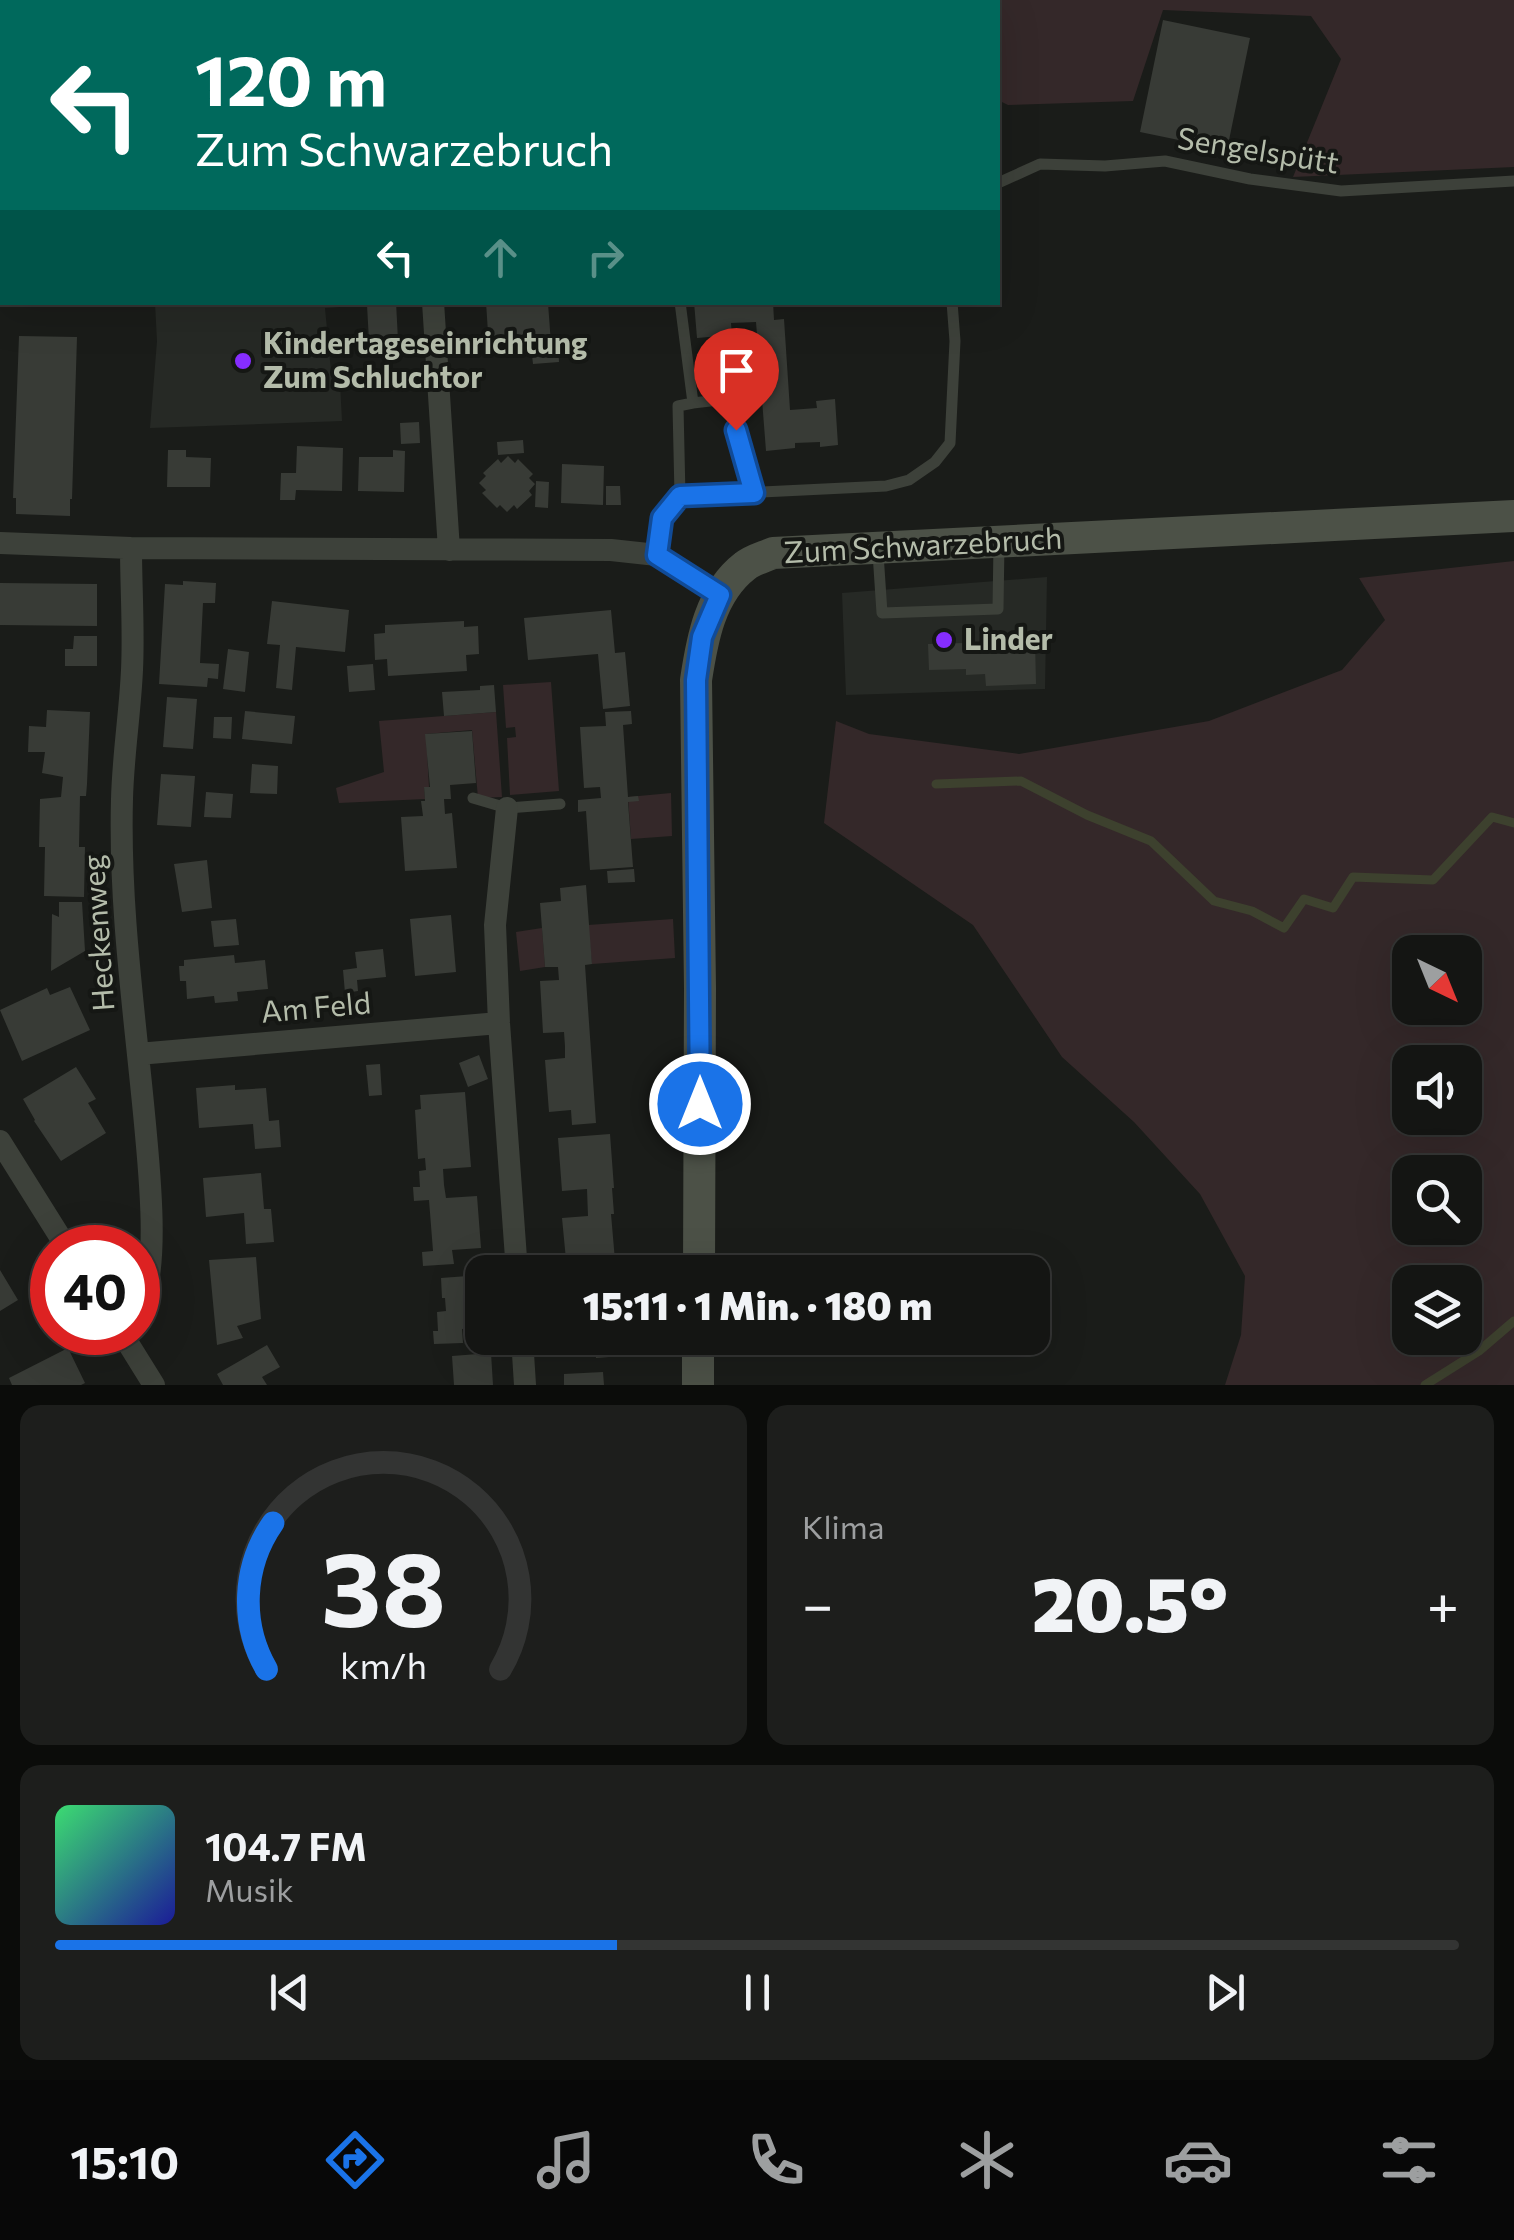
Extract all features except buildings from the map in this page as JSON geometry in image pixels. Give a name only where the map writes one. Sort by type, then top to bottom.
[{"type":"street","points":[[433,305],[449,550]]},
{"type":"street","name":"Zum Schwarzebruch","points":[[720,595],[745,566],[773,552],[1514,516]]},
{"type":"street","points":[[0,544],[611,550],[657,555],[720,595],[702,637],[696,680],[700,950],[698,1255]]},
{"type":"street","name":"Heckenweg","points":[[131,548],[132,668],[122,798],[125,928],[150,1225]]},
{"type":"street","points":[[507,808],[495,925],[516,1255]]},
{"type":"street","name":"Am Feld","points":[[138,1054],[499,1023]]},
{"type":"street","points":[[0,1141],[53,1225]]},
{"type":"street","points":[[134,1355],[150,1384]]},
{"type":"street","points":[[523,1355],[526,1385]]},
{"type":"street","points":[[698,1355],[698,1385]]},
{"type":"lane","name":"Sengelspütt","points":[[1000,182],[1040,164],[1106,166],[1164,162],[1341,191],[1514,181]]},
{"type":"lane","points":[[680,305],[693,403]]},
{"type":"lane","points":[[680,496],[886,486],[910,480],[935,462],[950,442],[955,341],[952,305]]},
{"type":"lane","points":[[657,555],[662,518],[680,496],[678,406],[727,399],[754,493]]},
{"type":"lane","points":[[878,548],[882,613],[998,609],[1000,542]]},
{"type":"lane","points":[[473,798],[507,808],[560,804]]},
{"type":"shaded area","points":[[1000,0],[1514,0],[1514,167],[1293,177],[1341,59],[1311,16],[1163,10],[1133,101],[1008,105],[1000,101]]},
{"type":"shaded area","name":"Kindertageseinrichtung Zum Schluchtor","points":[[155,305],[369,305],[325,308],[332,382],[340,383],[342,421],[150,428],[157,341]]},
{"type":"shaded area","points":[[1514,561],[1514,1385],[1225,1385],[1241,1335],[1245,1276],[1200,1194],[1134,1122],[1062,1057],[973,925],[824,823],[836,721],[869,734],[1019,754],[1209,721],[1342,670],[1385,620],[1359,578]]},
{"type":"shaded area","points":[[1047,577],[1045,689],[846,695],[842,593]]},
{"type":"shaded area","points":[[551,682],[559,791],[510,795],[507,738],[516,737],[515,727],[506,728],[503,685]]},
{"type":"shaded area","points":[[496,712],[502,797],[478,798],[472,730],[426,734],[429,787],[424,788],[425,799],[339,803],[336,788],[384,772],[379,721]]},
{"type":"shaded area","points":[[671,793],[672,836],[631,839],[628,797]]},
{"type":"shaded area","points":[[673,919],[675,958],[592,964],[588,925]]},
{"type":"shaded area","points":[[542,928],[545,967],[520,971],[516,932]]},
{"type":"waterway","points":[[936,784],[1021,781],[1087,815],[1151,841],[1214,901],[1252,911],[1284,928],[1304,899],[1333,908],[1353,877],[1433,880],[1492,817],[1514,823]]},
{"type":"waterway","points":[[1425,1385],[1479,1351],[1514,1321]]},
{"type":"place","name":"Kindertageseinrichtung Zum Schluchtor","points":[[243,361]]},
{"type":"place","name":"Linder","points":[[944,640]]},
{"type":"route","points":[[700,1104],[696,680],[702,637],[720,595],[657,555],[662,518],[680,496],[754,493],[736,430]]}]
